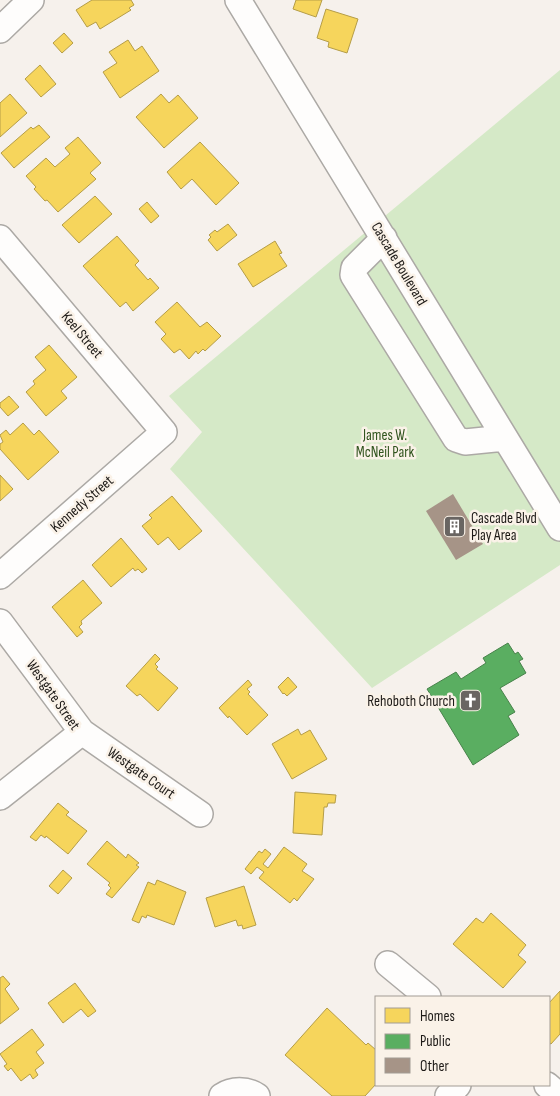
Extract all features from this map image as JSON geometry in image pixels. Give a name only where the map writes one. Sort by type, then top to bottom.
[{"type":"street","points":[[0,30],[31,0]]},
{"type":"street","name":"Cascade Boulevard","points":[[238,0],[560,528]]},
{"type":"street","name":"Keel Street","points":[[0,238],[164,432]]},
{"type":"street","points":[[384,238],[354,268],[353,275],[456,439],[464,442],[505,438]]},
{"type":"street","name":"Kennedy Street","points":[[0,576],[164,432]]},
{"type":"street","name":"Westgate Street","points":[[0,622],[82,732],[0,797]]},
{"type":"street","name":"Westgate Court","points":[[82,732],[200,814]]},
{"type":"street","points":[[388,964],[427,996]]},
{"type":"street","points":[[448,1096],[457,1086]]},
{"type":"street","points":[[548,1086],[560,1096]]},
{"type":"street","points":[[222,1096],[227,1093],[243,1090],[257,1096]]},
{"type":"green space","name":"James W. McNeil Park","points":[[560,70],[560,565],[372,688],[170,469],[202,432],[169,396]]},
{"type":"building: Homes","points":[[92,0],[131,0],[134,5],[129,8],[131,10],[100,29],[96,22],[87,27],[76,10]]},
{"type":"building: Homes","points":[[296,0],[322,0],[316,17],[293,9]]},
{"type":"building: Homes","points":[[326,9],[358,19],[347,53],[328,47],[329,42],[317,38]]},
{"type":"building: Homes","points":[[64,33],[73,43],[62,53],[53,43]]},
{"type":"building: Homes","points":[[128,40],[135,51],[142,46],[159,71],[120,98],[103,72],[117,63],[109,52]]},
{"type":"building: Homes","points":[[40,65],[56,84],[41,97],[25,79]]},
{"type":"building: Homes","points":[[10,94],[27,113],[0,137],[0,103]]},
{"type":"building: Homes","points":[[161,94],[169,103],[178,95],[198,118],[164,148],[136,117]]},
{"type":"building: Homes","points":[[39,125],[50,137],[14,168],[1,153],[31,127],[33,129]]},
{"type":"building: Homes","points":[[78,137],[101,163],[90,173],[96,179],[58,212],[34,189],[36,187],[26,176],[46,158],[55,167],[70,154],[65,148]]},
{"type":"building: Homes","points":[[200,142],[239,183],[216,205],[192,179],[181,189],[167,172]]},
{"type":"building: Homes","points":[[95,196],[112,214],[79,243],[62,225]]},
{"type":"building: Homes","points":[[147,202],[159,216],[151,223],[139,209]]},
{"type":"building: Homes","points":[[228,224],[237,235],[217,251],[208,240],[211,237],[209,235]]},
{"type":"building: Homes","points":[[117,236],[139,261],[135,265],[148,280],[150,278],[159,288],[133,311],[126,302],[120,307],[83,266]]},
{"type":"building: Homes","points":[[275,241],[282,253],[279,254],[287,266],[253,287],[238,264]]},
{"type":"building: Homes","points":[[177,302],[200,327],[207,322],[221,336],[205,351],[203,349],[198,354],[196,351],[189,359],[180,349],[174,353],[161,339],[166,334],[155,322]]},
{"type":"building: Homes","points":[[49,345],[77,377],[61,391],[67,398],[46,416],[26,392],[35,384],[33,381],[46,370],[35,357]]},
{"type":"building: Homes","points":[[9,396],[19,407],[8,416],[0,407],[0,403]]},
{"type":"building: Homes","points":[[23,423],[34,435],[39,430],[59,452],[28,480],[0,449],[0,444],[3,442],[0,435],[6,430],[10,435]]},
{"type":"building: Homes","points":[[0,475],[13,489],[0,501]]},
{"type":"building: Homes","points":[[172,496],[202,531],[179,550],[168,537],[158,545],[142,526],[152,518],[149,515]]},
{"type":"building: Homes","points":[[121,538],[147,569],[142,573],[138,569],[135,571],[133,568],[111,587],[92,565]]},
{"type":"building: Homes","points":[[83,580],[102,603],[81,621],[82,624],[79,627],[83,632],[77,637],[52,607]]},
{"type":"building: Homes","points":[[155,654],[160,659],[155,664],[158,667],[156,669],[178,688],[158,711],[140,694],[137,696],[126,686]]},
{"type":"building: Homes","points":[[288,677],[297,687],[287,696],[278,687]]},
{"type":"building: Homes","points":[[248,680],[252,685],[247,689],[250,692],[248,694],[268,715],[247,735],[219,708]]},
{"type":"building: Homes","points":[[298,729],[301,735],[310,730],[327,759],[292,779],[272,744]]},
{"type":"building: Homes","points":[[295,792],[336,795],[335,803],[328,803],[327,807],[324,807],[322,835],[293,833]]},
{"type":"building: Homes","points":[[58,803],[69,812],[66,815],[87,831],[68,854],[46,836],[45,838],[41,835],[36,841],[30,837]]},
{"type":"building: Homes","points":[[107,841],[126,858],[128,854],[139,863],[136,865],[139,867],[112,898],[106,894],[111,888],[108,885],[110,883],[87,864]]},
{"type":"building: Homes","points":[[284,847],[307,864],[302,871],[314,879],[297,901],[294,898],[290,903],[259,878],[264,872],[257,867],[251,874],[245,869],[259,851],[262,853],[265,849],[271,854],[263,864],[268,868]]},
{"type":"building: Homes","points":[[63,870],[72,878],[58,894],[49,886]]},
{"type":"building: Homes","points":[[157,880],[186,892],[174,925],[147,915],[146,918],[142,916],[139,923],[132,920],[148,882],[155,885]]},
{"type":"building: Homes","points":[[244,886],[256,925],[243,929],[242,925],[238,926],[236,920],[215,927],[206,898]]},
{"type":"building: Homes","points":[[491,913],[526,945],[518,955],[526,962],[503,988],[453,944],[476,918],[483,923]]},
{"type":"building: Homes","points":[[3,976],[10,984],[5,989],[19,1009],[0,1024],[0,978]]},
{"type":"building: Homes","points":[[75,983],[96,1011],[88,1017],[81,1009],[63,1023],[48,1003]]},
{"type":"building: Homes","points":[[560,991],[560,1034],[551,1044],[550,1044],[550,1002]]},
{"type":"building: Homes","points":[[327,1008],[366,1045],[368,1043],[375,1049],[375,1085],[365,1096],[332,1096],[285,1055]]},
{"type":"building: Homes","points":[[32,1029],[44,1045],[36,1052],[44,1063],[35,1070],[38,1075],[33,1079],[30,1074],[21,1081],[11,1068],[8,1071],[4,1066],[7,1064],[0,1054]]},
{"type":"building: Public","name":"Rehoboth Church","points":[[508,643],[515,654],[518,652],[523,659],[519,661],[526,673],[500,688],[515,712],[508,716],[519,735],[473,765],[427,689],[456,672],[461,679],[486,663],[483,658]]},
{"type":"building: Other","name":"Cascade Blvd Play Area","points":[[453,494],[483,544],[456,560],[426,511]]},
{"type":"place","name":"Cascade Blvd Play Area","points":[[455,527]]},
{"type":"place","name":"Rehoboth Church","points":[[471,701]]}]
